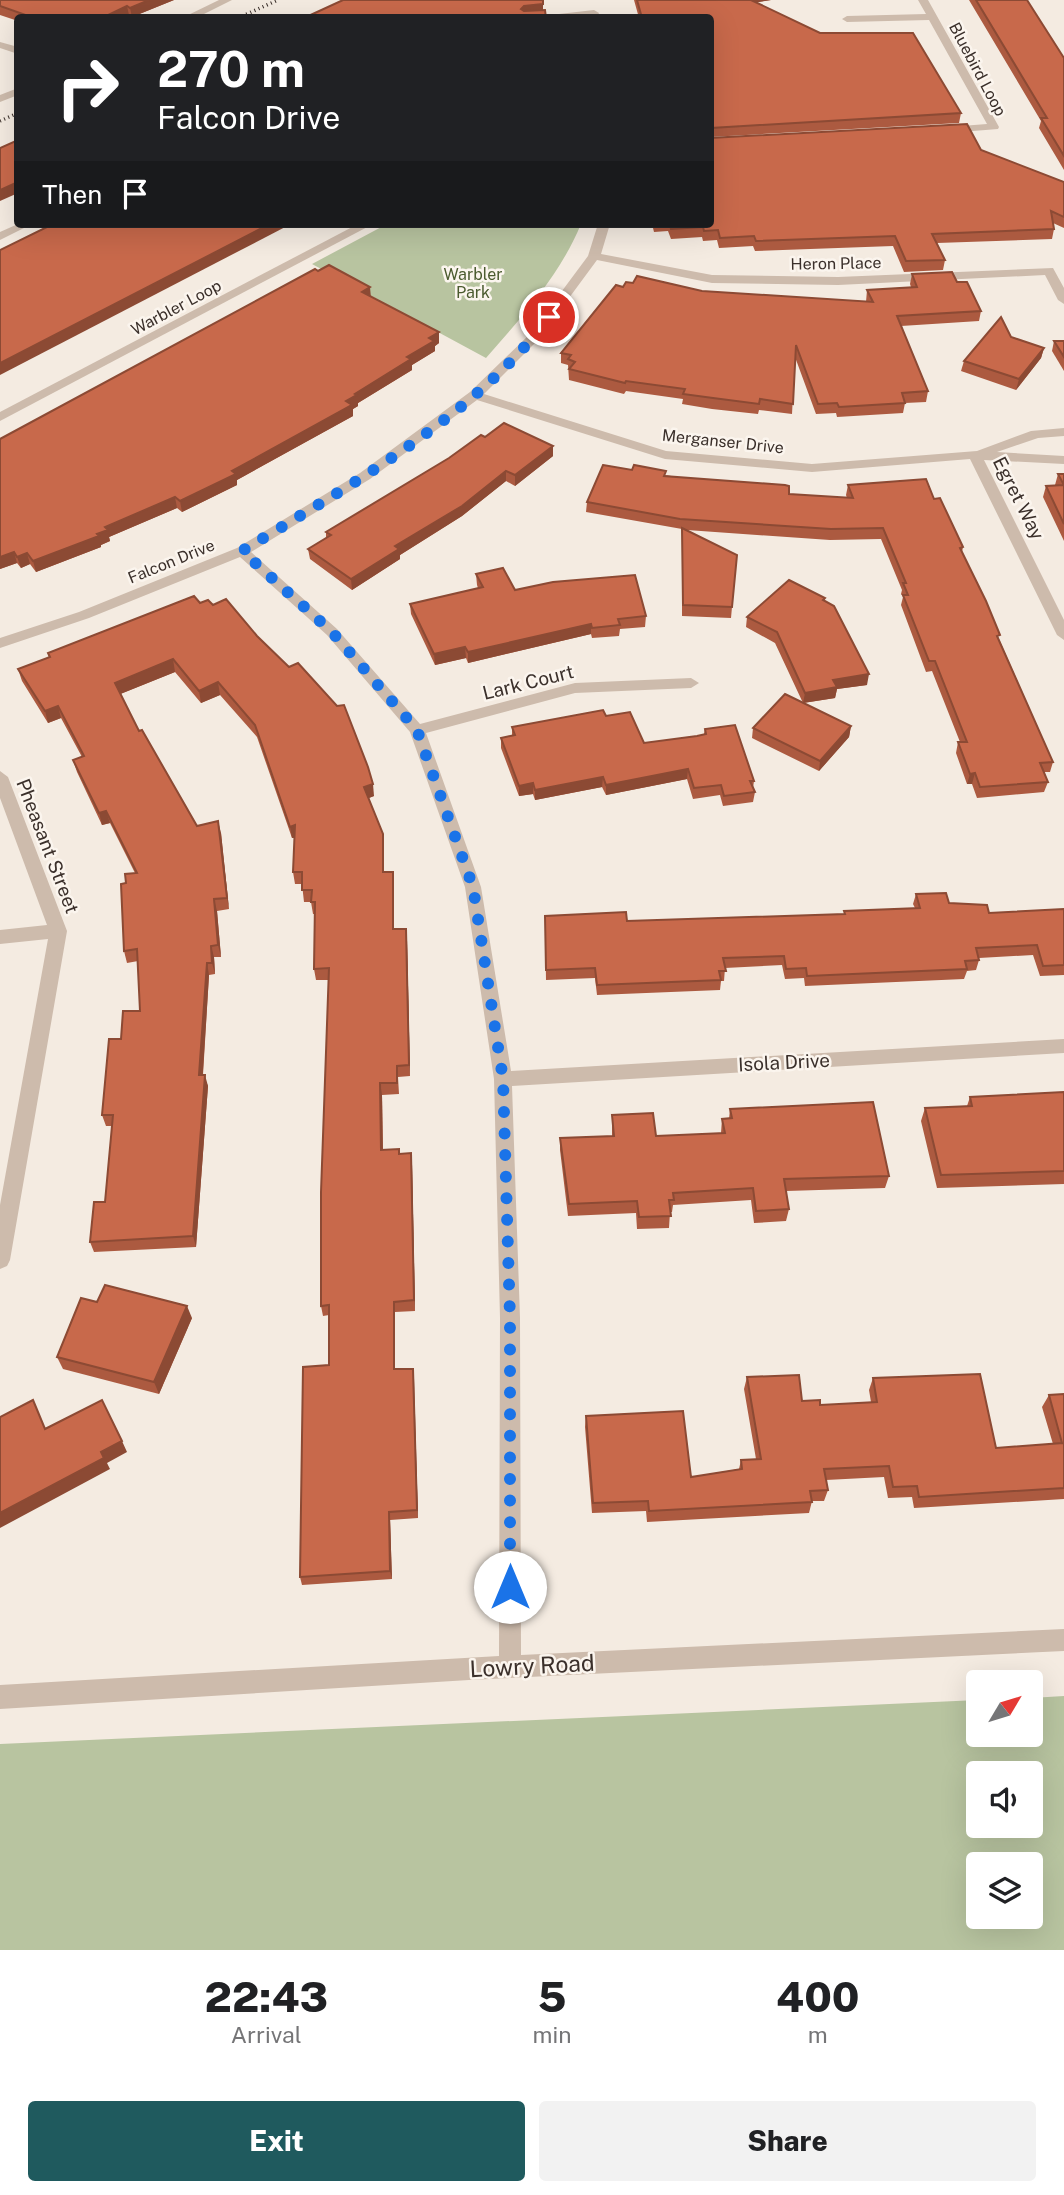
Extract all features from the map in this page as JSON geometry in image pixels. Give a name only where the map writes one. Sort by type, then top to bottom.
[{"type":"street","points":[[196,14],[227,0]]},
{"type":"street","name":"Bluebird Loop","points":[[923,0],[994,127],[940,130]]},
{"type":"street","points":[[847,19],[932,18]]},
{"type":"street","points":[[0,236],[17,228]]},
{"type":"street","name":"Warbler Loop","points":[[0,418],[359,228]]},
{"type":"street","name":"Falcon Drive","points":[[0,643],[83,615],[242,551],[365,476],[475,395],[534,337],[594,256],[603,228]]},
{"type":"street","name":"Heron Place","points":[[594,256],[712,279],[838,281],[1049,271],[1064,300]]},
{"type":"street","name":"Merganser Drive","points":[[475,395],[665,455],[812,468],[975,455],[1064,460]]},
{"type":"street","name":"Merganser Drive","points":[[975,455],[1036,434],[1064,432]]},
{"type":"street","name":"Egret Way","points":[[975,455],[1061,619],[1064,635]]},
{"type":"street","points":[[242,551],[332,632],[417,730],[473,887],[503,1079],[510,1318],[510,1667]]},
{"type":"street","name":"Lark Court","points":[[417,730],[575,688],[691,683]]},
{"type":"street","name":"Pheasant Street","points":[[0,778],[58,931],[0,1259]]},
{"type":"street","points":[[0,937],[58,931]]},
{"type":"street","name":"Isola Drive","points":[[503,1079],[1064,1046]]},
{"type":"street","name":"Lowry Road","points":[[0,1697],[510,1667],[1064,1640]]},
{"type":"green space","name":"Warbler Park","points":[[380,228],[579,228],[551,278],[486,358],[312,264]]},
{"type":"green space","points":[[1064,1696],[1064,1950],[0,1950],[0,1744],[966,1701],[966,1747],[1043,1747],[1043,1697]]},
{"type":"building","points":[[0,0],[149,0],[110,14],[23,14],[0,6]]},
{"type":"building","points":[[343,0],[543,0],[543,4],[524,6],[521,9],[545,10],[546,14],[313,14]]},
{"type":"building","points":[[637,0],[751,0],[820,33],[913,33],[961,113],[714,128],[714,14],[641,14]]},
{"type":"building","points":[[976,0],[1027,0],[1064,58],[1064,156],[1041,118],[1047,118]]},
{"type":"building","points":[[967,124],[981,150],[1064,182],[1064,217],[1051,211],[1054,229],[932,234],[945,260],[906,261],[895,236],[756,241],[754,236],[720,238],[718,230],[704,231],[703,228],[714,228],[714,138]]},
{"type":"building","points":[[14,142],[14,184],[0,190],[0,148]]},
{"type":"building","points":[[45,228],[262,228],[0,363],[0,250]]},
{"type":"building","points":[[329,265],[370,287],[362,292],[439,332],[429,338],[434,341],[346,401],[352,405],[232,471],[236,474],[180,501],[175,497],[105,527],[108,530],[97,534],[99,536],[33,561],[27,553],[17,557],[14,552],[0,557],[0,439],[315,269],[318,271]]},
{"type":"building","points":[[952,272],[957,282],[967,282],[981,311],[897,316],[928,391],[902,393],[905,403],[839,407],[837,403],[818,404],[796,345],[793,404],[760,399],[759,404],[683,394],[685,389],[625,383],[569,369],[575,362],[568,359],[571,355],[561,353],[616,285],[623,287],[626,282],[633,283],[637,276],[702,291],[873,302],[867,290],[917,287],[912,274]]},
{"type":"building","points":[[1001,317],[1011,337],[1044,348],[1019,379],[964,361]]},
{"type":"building","points":[[1054,341],[1064,341],[1064,357]]},
{"type":"building","points":[[504,423],[553,446],[515,475],[506,471],[462,506],[395,546],[399,549],[351,579],[308,549],[331,535],[326,532]]},
{"type":"building","points":[[603,465],[632,470],[634,465],[666,471],[664,476],[785,485],[789,486],[789,494],[853,498],[848,485],[926,479],[934,499],[940,498],[963,547],[960,548],[986,601],[1000,635],[997,636],[1053,762],[1040,763],[1048,782],[980,787],[975,773],[970,774],[958,742],[967,742],[935,661],[929,661],[903,595],[908,595],[903,583],[906,583],[883,528],[831,529],[680,519],[587,502]]},
{"type":"building","points":[[1058,474],[1064,474],[1064,485]]},
{"type":"building","points":[[1064,485],[1064,524],[1046,486]]},
{"type":"building","points":[[682,528],[737,555],[732,607],[683,605]]},
{"type":"building","points":[[503,568],[515,590],[553,582],[635,575],[646,616],[618,619],[620,625],[592,628],[591,624],[468,652],[465,647],[434,654],[410,604],[483,587],[476,574]]},
{"type":"building","points":[[789,580],[825,598],[823,600],[834,606],[869,674],[833,680],[837,687],[805,693],[777,632],[747,617]]},
{"type":"building","points":[[194,596],[200,603],[208,600],[213,605],[226,599],[257,636],[289,667],[298,663],[337,706],[344,705],[373,784],[364,787],[383,834],[383,872],[393,872],[393,929],[406,929],[409,1065],[397,1066],[397,1083],[380,1083],[381,1150],[399,1149],[399,1154],[411,1153],[414,1300],[394,1302],[394,1369],[413,1369],[417,1510],[389,1512],[390,1571],[300,1577],[303,1367],[329,1365],[329,1305],[321,1306],[321,1192],[329,968],[314,969],[315,902],[311,902],[312,890],[302,890],[302,872],[293,872],[295,825],[290,827],[255,725],[218,682],[199,691],[173,659],[115,683],[139,731],[142,730],[197,826],[218,821],[227,898],[214,899],[218,945],[211,946],[212,963],[207,963],[199,1075],[205,1075],[193,1236],[90,1242],[94,1202],[105,1202],[113,1115],[102,1115],[109,1039],[121,1039],[123,1011],[140,1011],[137,949],[124,951],[121,884],[126,883],[125,874],[137,873],[106,811],[99,813],[73,760],[84,756],[58,706],[45,711],[18,669],[50,657],[48,653]]},
{"type":"building","points":[[785,694],[851,726],[820,761],[753,728]]},
{"type":"building","points":[[603,710],[606,716],[630,712],[644,743],[697,736],[706,734],[705,729],[735,725],[754,781],[750,781],[755,792],[724,796],[721,785],[694,788],[688,769],[606,785],[603,777],[535,790],[533,783],[519,786],[501,738],[515,735],[512,727]]},
{"type":"building","points":[[946,893],[949,903],[987,905],[989,913],[1064,909],[1064,965],[1043,966],[1037,945],[976,948],[979,960],[965,961],[967,969],[807,976],[806,968],[786,969],[784,956],[723,958],[726,971],[719,971],[721,980],[597,985],[595,968],[546,970],[545,916],[626,912],[627,921],[845,914],[844,911],[920,908],[916,894]]},
{"type":"building","points":[[1064,1092],[1064,1171],[941,1175],[925,1108],[972,1106],[970,1097]]},
{"type":"building","points":[[873,1102],[889,1176],[784,1179],[789,1209],[756,1211],[753,1188],[673,1193],[674,1200],[669,1200],[671,1216],[639,1217],[637,1201],[569,1204],[560,1138],[614,1136],[612,1115],[653,1113],[656,1136],[725,1133],[722,1119],[732,1118],[730,1109]]},
{"type":"building","points":[[105,1285],[187,1306],[154,1382],[57,1357],[81,1298],[97,1302]]},
{"type":"building","points":[[980,1374],[996,1448],[1062,1443],[1049,1395],[1064,1394],[1064,1488],[919,1497],[917,1486],[893,1487],[889,1466],[824,1469],[828,1490],[810,1491],[812,1502],[649,1511],[648,1501],[593,1503],[586,1416],[683,1411],[691,1477],[742,1469],[741,1460],[761,1459],[747,1377],[799,1375],[802,1401],[820,1400],[820,1405],[877,1402],[873,1378]]},
{"type":"building","points":[[33,1400],[45,1429],[102,1400],[122,1441],[101,1452],[104,1458],[0,1513],[0,1417]]},
{"type":"railway","points":[[247,14],[278,0]]},
{"type":"railway","points":[[0,121],[14,115]]},
{"type":"route","points":[[510,1587],[510,1318],[503,1079],[473,887],[417,730],[332,632],[242,551],[365,476],[475,395],[534,337],[549,317]]}]
